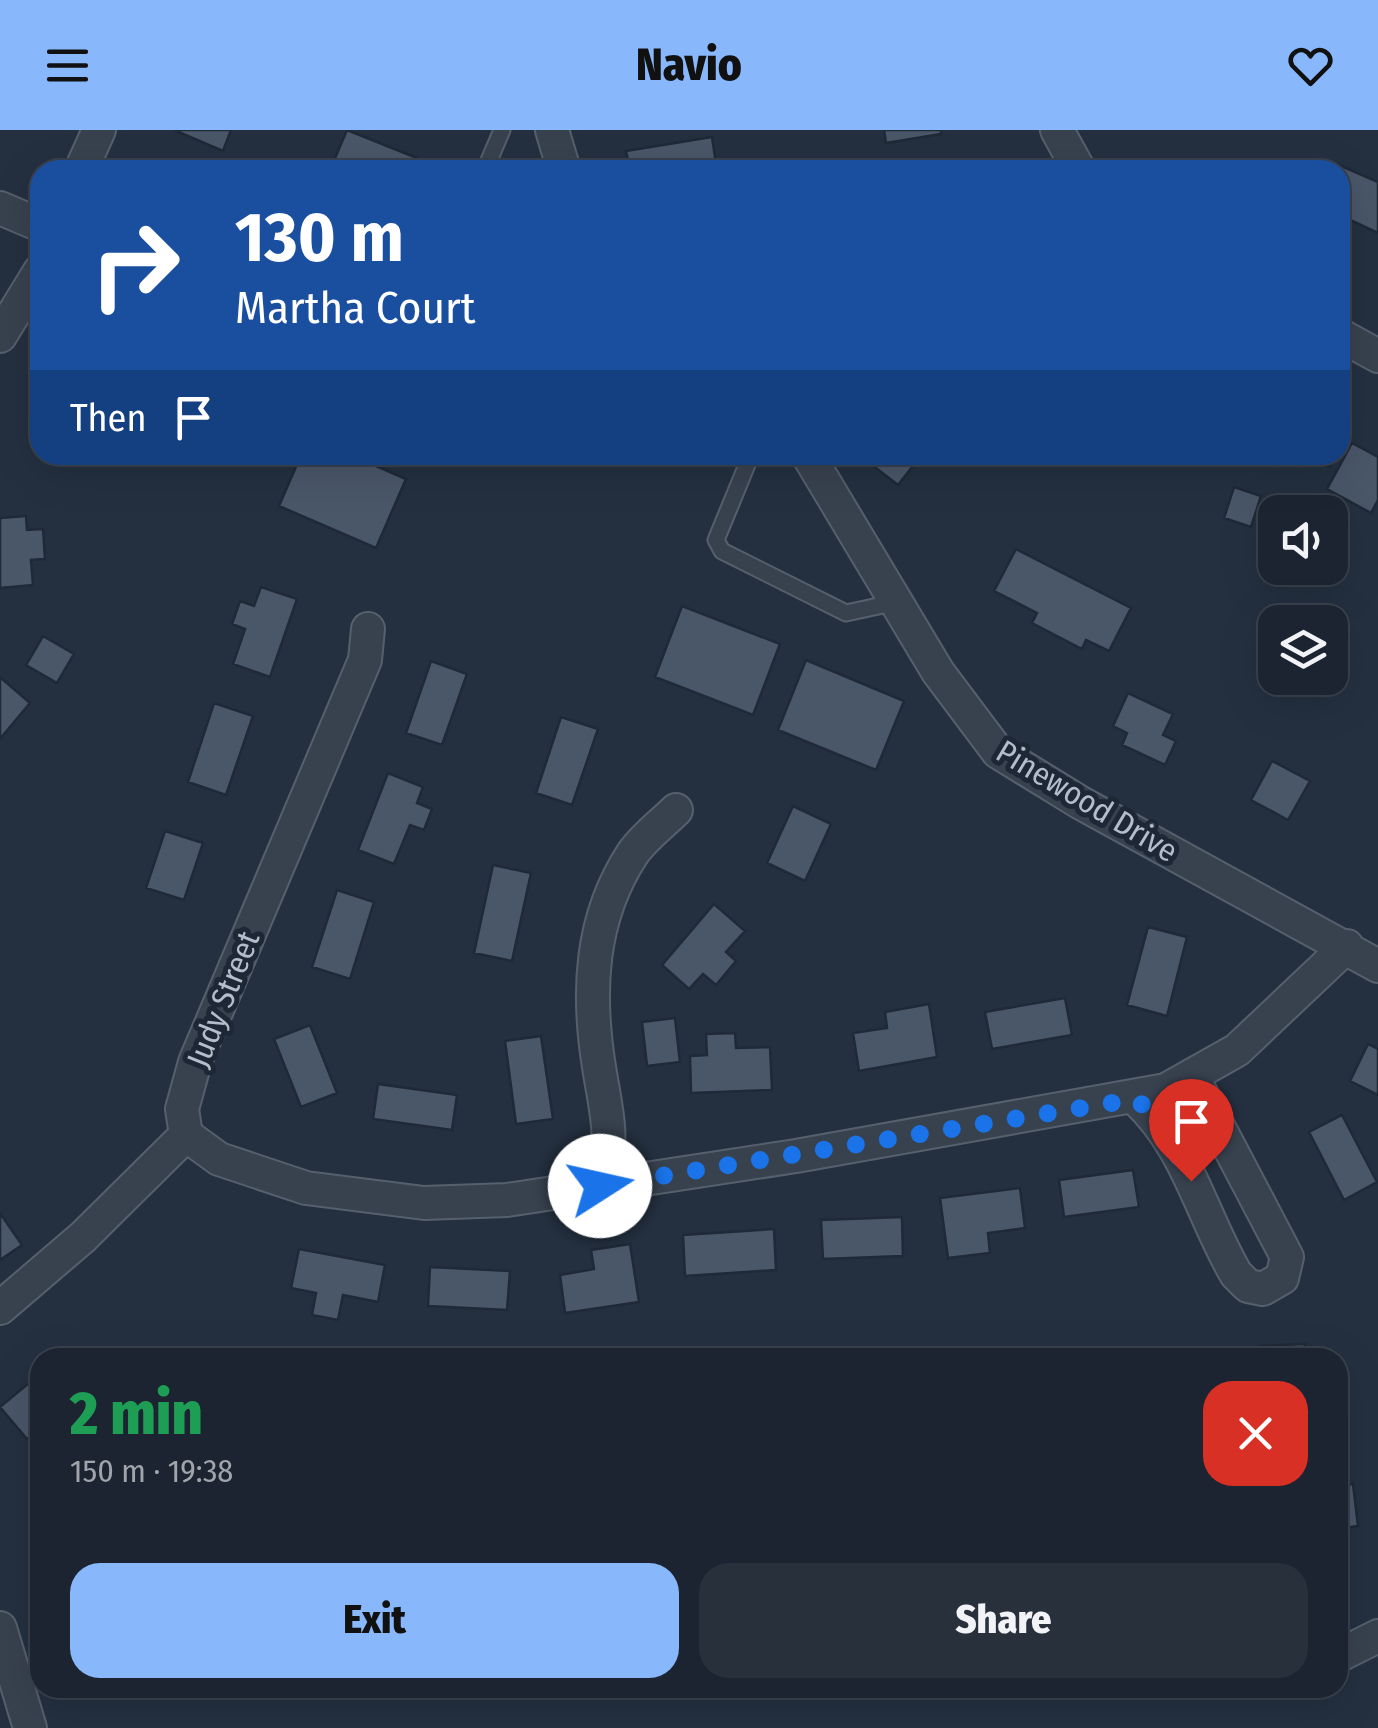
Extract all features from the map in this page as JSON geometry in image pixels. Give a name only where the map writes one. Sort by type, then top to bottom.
[{"type":"street","points":[[86,160],[99,130]]},
{"type":"street","points":[[552,130],[561,160]]},
{"type":"street","points":[[1057,130],[1074,160]]},
{"type":"street","points":[[0,208],[30,221]]},
{"type":"street","points":[[0,336],[30,294]]},
{"type":"street","points":[[1350,341],[1378,356]]},
{"type":"street","name":"Pinewood Drive","points":[[814,465],[938,672],[998,752],[1081,803],[1378,966]]},
{"type":"street","name":"Judy Street","points":[[186,1135],[182,1109],[195,1062],[364,660],[368,629]]},
{"type":"street","points":[[600,1186],[612,1145],[592,1014],[592,974],[604,911],[634,852],[676,810]]},
{"type":"street","points":[[0,1308],[83,1237],[186,1135],[219,1159],[341,1196],[465,1203],[600,1186],[1136,1099],[1193,1078],[1237,1050],[1347,946]]},
{"type":"street","points":[[1136,1099],[1160,1121],[1177,1150],[1236,1274],[1248,1286],[1263,1289],[1282,1278],[1287,1257],[1193,1078]]},
{"type":"street","points":[[0,1628],[30,1728]]},
{"type":"street","points":[[1348,1651],[1378,1636]]},
{"type":"lane","points":[[489,160],[502,130]]},
{"type":"lane","points":[[747,465],[716,540],[722,551],[846,613],[897,602]]},
{"type":"building","points":[[174,130],[231,130],[223,151]]},
{"type":"building","points":[[347,130],[417,158],[416,160],[334,160]]},
{"type":"building","points":[[884,130],[941,130],[941,134],[886,143]]},
{"type":"building","points":[[712,137],[715,160],[628,160],[626,151]]},
{"type":"building","points":[[1350,170],[1378,182],[1378,233],[1350,220]]},
{"type":"building","points":[[1352,443],[1378,457],[1378,500],[1371,513],[1348,500],[1348,495],[1327,489],[1340,465],[1350,465]]},
{"type":"building","points":[[297,465],[374,465],[406,479],[376,548],[279,506]]},
{"type":"building","points":[[872,465],[914,465],[898,485]]},
{"type":"building","points":[[1234,487],[1258,495],[1251,527],[1224,518]]},
{"type":"building","points":[[26,516],[27,530],[43,529],[45,559],[31,560],[33,585],[0,588],[0,518]]},
{"type":"building","points":[[1016,549],[1131,608],[1109,651],[1086,640],[1082,649],[1032,623],[1037,613],[994,591]]},
{"type":"building","points":[[261,587],[297,599],[270,677],[233,664],[245,629],[232,624],[240,601],[254,606]]},
{"type":"building","points":[[682,606],[780,644],[753,715],[655,677]]},
{"type":"building","points":[[43,636],[74,654],[57,683],[26,665]]},
{"type":"building","points":[[806,660],[904,701],[876,770],[778,730]]},
{"type":"building","points":[[431,661],[467,674],[442,745],[406,733]]},
{"type":"building","points":[[0,677],[30,703],[0,739]]},
{"type":"building","points":[[1128,693],[1173,714],[1163,735],[1176,741],[1165,765],[1122,745],[1127,733],[1113,726]]},
{"type":"building","points":[[214,703],[253,716],[226,795],[188,782]]},
{"type":"building","points":[[561,717],[598,729],[572,805],[536,793]]},
{"type":"building","points":[[1272,761],[1310,781],[1288,820],[1251,800]]},
{"type":"building","points":[[388,773],[423,787],[417,803],[432,809],[424,830],[410,825],[394,864],[358,850]]},
{"type":"building","points":[[793,806],[831,824],[805,881],[767,863]]},
{"type":"building","points":[[165,831],[203,843],[184,900],[146,888]]},
{"type":"building","points":[[493,865],[531,873],[512,961],[474,953]]},
{"type":"building","points":[[337,890],[374,902],[350,979],[312,967]]},
{"type":"building","points":[[714,904],[745,931],[726,952],[736,961],[716,985],[703,974],[689,989],[662,965]]},
{"type":"building","points":[[1148,927],[1187,937],[1167,1016],[1127,1005]]},
{"type":"building","points":[[1065,998],[1072,1035],[992,1049],[985,1012]]},
{"type":"building","points":[[929,1004],[937,1057],[859,1071],[853,1033],[887,1028],[885,1012]]},
{"type":"building","points":[[675,1018],[680,1062],[647,1066],[642,1022]]},
{"type":"building","points":[[310,1025],[337,1093],[301,1107],[274,1039]]},
{"type":"building","points":[[735,1033],[736,1048],[770,1047],[772,1090],[691,1093],[690,1056],[707,1055],[706,1034]]},
{"type":"building","points":[[541,1036],[553,1119],[516,1124],[505,1041]]},
{"type":"building","points":[[1368,1044],[1378,1049],[1378,1095],[1350,1081]]},
{"type":"building","points":[[378,1084],[457,1095],[452,1130],[373,1119]]},
{"type":"building","points":[[1342,1115],[1377,1182],[1344,1200],[1309,1132]]},
{"type":"building","points":[[1133,1170],[1139,1207],[1064,1217],[1059,1180]]},
{"type":"building","points":[[1020,1188],[1025,1228],[988,1233],[990,1253],[948,1258],[940,1198]]},
{"type":"building","points":[[0,1213],[22,1245],[0,1260]]},
{"type":"building","points":[[902,1217],[903,1256],[823,1259],[821,1220]]},
{"type":"building","points":[[774,1229],[776,1270],[685,1276],[683,1235]]},
{"type":"building","points":[[630,1244],[639,1302],[565,1313],[560,1275],[594,1269],[591,1250]]},
{"type":"building","points":[[299,1249],[385,1265],[378,1302],[343,1295],[338,1320],[312,1315],[316,1293],[291,1288]]},
{"type":"building","points":[[430,1267],[510,1271],[507,1310],[428,1306]]},
{"type":"building","points":[[1305,1344],[1305,1348],[1261,1348]]},
{"type":"building","points":[[30,1382],[30,1437],[27,1439],[0,1407]]},
{"type":"building","points":[[1353,1484],[1358,1526],[1348,1528],[1348,1485]]},
{"type":"route","points":[[600,1186],[1136,1099],[1160,1121],[1191,1181]]}]
